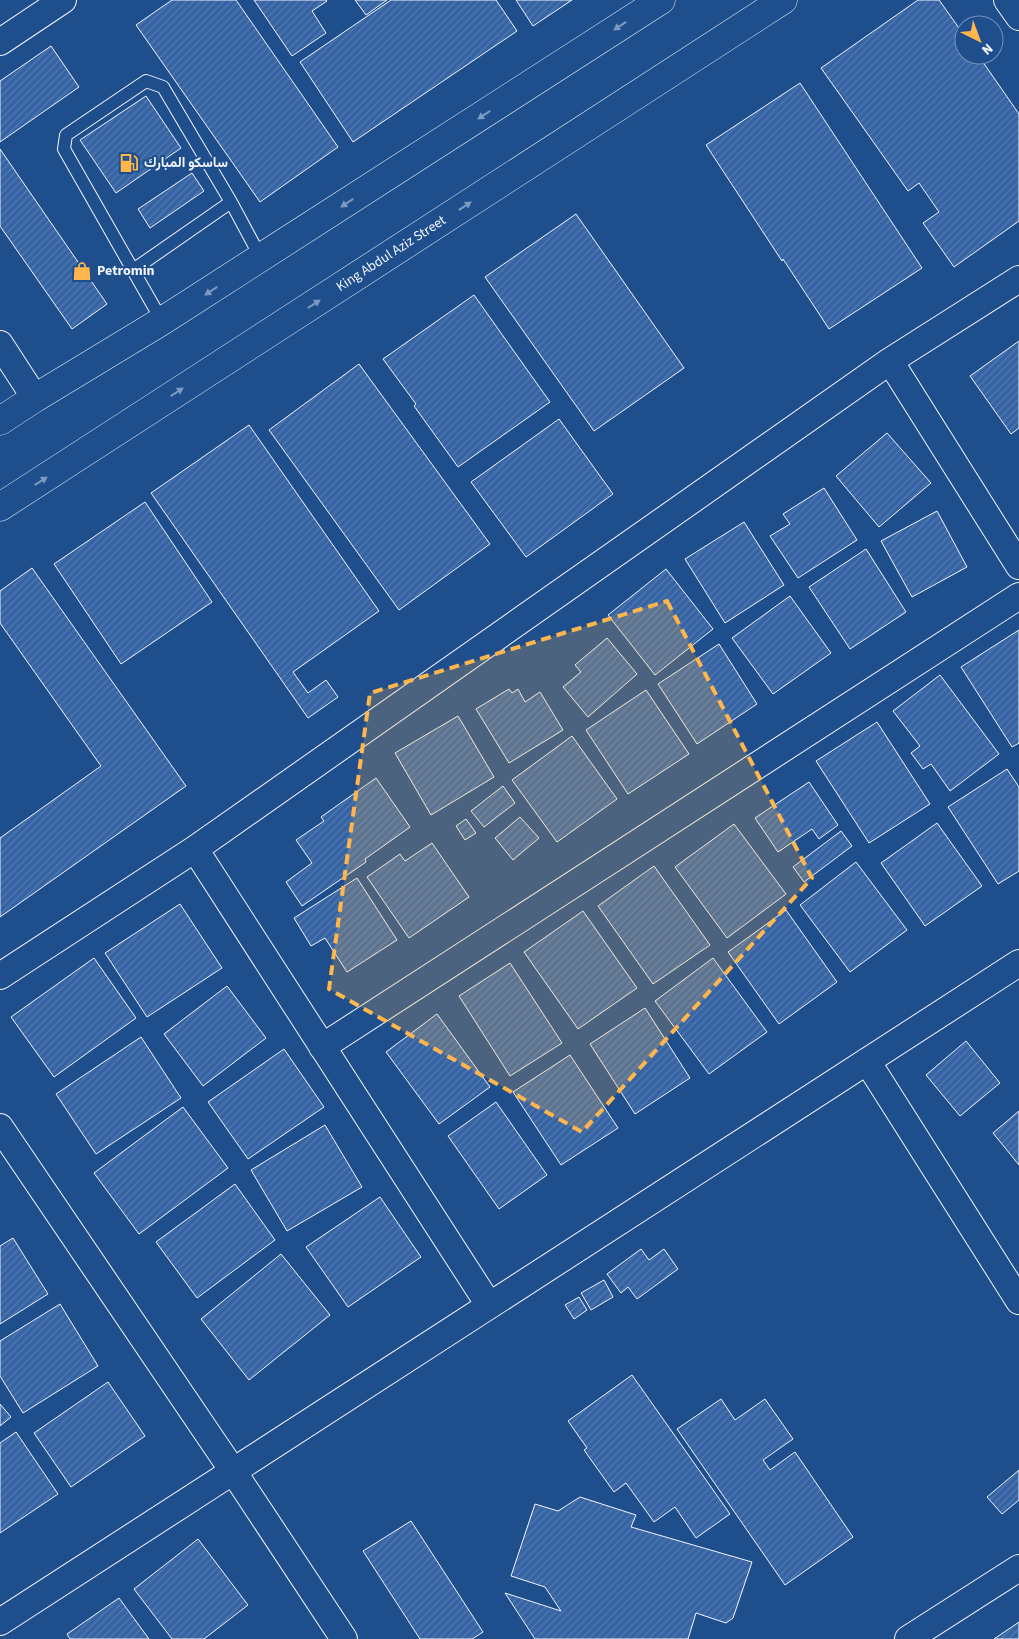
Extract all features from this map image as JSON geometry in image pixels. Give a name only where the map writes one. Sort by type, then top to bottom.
[{"type":"street","points":[[0,42],[63,0]]},
{"type":"street","points":[[0,421],[261,258],[661,0]]},
{"type":"street","name":"King Abdul Aziz Street","points":[[0,507],[783,0]]},
{"type":"street","points":[[1007,0],[1019,17]]},
{"type":"street","points":[[0,976],[195,849],[890,361],[1019,279]]},
{"type":"street","points":[[0,344],[35,398]]},
{"type":"street","points":[[890,361],[1019,566]]},
{"type":"street","points":[[322,1046],[1019,596]]},
{"type":"street","points":[[195,849],[489,1305]]},
{"type":"street","points":[[0,1622],[1019,963]]},
{"type":"street","points":[[866,1061],[1019,1302]]},
{"type":"street","points":[[0,1127],[233,1471],[344,1639]]},
{"type":"street","points":[[908,1639],[1019,1568]]},
{"type":"lane","points":[[162,321],[64,149],[66,134],[146,80],[163,87],[231,202],[261,258]]},
{"type":"lane","points":[[133,270],[231,202]]},
{"type":"highlighted area","points":[[667,601],[812,878],[582,1132],[329,989],[370,693]]},
{"type":"building","points":[[172,0],[236,0],[338,147],[260,202],[136,25]]},
{"type":"building","points":[[254,0],[326,0],[312,11],[326,33],[292,56]]},
{"type":"building","points":[[355,0],[387,0],[366,15]]},
{"type":"building","points":[[391,0],[496,0],[517,31],[353,142],[300,62]]},
{"type":"building","points":[[516,0],[572,0],[533,26]]},
{"type":"building","points":[[918,0],[939,0],[954,21],[954,65],[985,65],[1019,114],[1019,221],[954,267],[923,223],[939,212],[919,183],[908,191],[821,68]]},
{"type":"building","points":[[51,46],[79,87],[0,142],[0,81]]},
{"type":"building","points":[[800,83],[922,268],[829,329],[706,145]]},
{"type":"building","points":[[146,96],[181,148],[116,193],[80,140]]},
{"type":"building","points":[[0,149],[107,304],[72,329],[0,226]]},
{"type":"building","points":[[192,173],[204,191],[150,228],[138,209]]},
{"type":"building","points":[[576,214],[684,368],[594,431],[485,277]]},
{"type":"building","points":[[474,295],[550,402],[458,467],[383,359]]},
{"type":"building","points":[[1019,341],[1019,428],[1011,434],[970,376]]},
{"type":"building","points":[[359,364],[490,544],[399,610],[269,430]]},
{"type":"building","points":[[559,419],[613,494],[526,557],[471,482]]},
{"type":"building","points":[[249,425],[379,611],[293,672],[308,693],[326,680],[338,697],[308,718],[151,493]]},
{"type":"building","points":[[887,433],[931,483],[879,527],[836,476]]},
{"type":"building","points":[[824,488],[857,540],[798,578],[770,536],[790,524],[783,514]]},
{"type":"building","points":[[145,502],[212,602],[121,664],[54,564]]},
{"type":"building","points":[[937,511],[967,567],[912,597],[881,541]]},
{"type":"building","points":[[744,522],[784,585],[725,623],[685,559]]},
{"type":"building","points":[[866,549],[906,612],[850,649],[809,587]]},
{"type":"building","points":[[32,568],[186,786],[0,917],[0,838],[101,766],[0,623],[0,591]]},
{"type":"building","points":[[666,569],[713,629],[655,675],[608,615]]},
{"type":"building","points":[[790,596],[831,653],[773,694],[732,638]]},
{"type":"building","points":[[1019,630],[1019,743],[1012,747],[961,667]]},
{"type":"building","points":[[607,638],[637,674],[588,717],[563,687],[581,672],[575,665]]},
{"type":"building","points":[[719,644],[757,704],[697,744],[658,684]]},
{"type":"building","points":[[940,675],[999,754],[950,791],[931,764],[923,769],[911,753],[920,746],[893,711]]},
{"type":"building","points":[[509,689],[512,693],[518,689],[525,702],[540,692],[563,730],[509,763],[476,709]]},
{"type":"building","points":[[646,690],[689,754],[628,794],[586,730]]},
{"type":"building","points":[[458,716],[494,777],[431,815],[395,753]]},
{"type":"building","points":[[877,722],[930,804],[869,843],[816,761]]},
{"type":"building","points":[[572,736],[617,799],[557,842],[512,780]]},
{"type":"building","points":[[1007,769],[1019,787],[1019,871],[998,884],[948,807]]},
{"type":"building","points":[[376,778],[410,827],[365,859],[366,862],[302,906],[286,882],[312,863],[296,840],[324,821],[321,817]]},
{"type":"building","points":[[809,782],[838,825],[819,839],[812,829],[778,852],[755,818]]},
{"type":"building","points":[[503,786],[515,803],[484,827],[471,811]]},
{"type":"building","points":[[520,817],[539,838],[513,860],[495,838]]},
{"type":"building","points":[[466,819],[476,833],[465,840],[456,826]]},
{"type":"building","points":[[937,823],[982,886],[925,926],[881,863]]},
{"type":"building","points":[[734,824],[786,894],[727,938],[675,867]]},
{"type":"building","points":[[841,831],[852,846],[804,882],[793,867]]},
{"type":"building","points":[[432,843],[469,897],[409,938],[367,877],[400,854],[405,861]]},
{"type":"building","points":[[856,862],[907,930],[850,972],[800,905]]},
{"type":"building","points":[[654,866],[710,945],[653,984],[598,906]]},
{"type":"building","points":[[357,878],[397,940],[347,972],[325,938],[311,946],[294,918]]},
{"type":"building","points":[[180,904],[222,968],[147,1017],[105,953]]},
{"type":"building","points":[[786,910],[837,982],[779,1024],[728,952]]},
{"type":"building","points":[[583,911],[637,988],[578,1029],[524,952]]},
{"type":"building","points":[[94,958],[136,1018],[54,1077],[11,1017]]},
{"type":"building","points":[[713,958],[767,1032],[709,1074],[655,1001]]},
{"type":"building","points":[[510,963],[562,1043],[510,1076],[459,996]]},
{"type":"building","points":[[227,986],[266,1038],[203,1086],[164,1034]]},
{"type":"building","points":[[645,1008],[690,1078],[635,1114],[590,1044]]},
{"type":"building","points":[[437,1014],[490,1087],[439,1124],[386,1052]]},
{"type":"building","points":[[141,1037],[181,1098],[96,1154],[56,1094]]},
{"type":"building","points":[[966,1041],[1000,1083],[960,1116],[926,1075]]},
{"type":"building","points":[[284,1049],[324,1107],[248,1159],[208,1102]]},
{"type":"building","points":[[570,1055],[618,1128],[561,1165],[513,1092]]},
{"type":"building","points":[[496,1102],[547,1175],[499,1209],[448,1136]]},
{"type":"building","points":[[183,1107],[228,1168],[139,1234],[94,1173]]},
{"type":"building","points":[[1019,1111],[1019,1165],[993,1133]]},
{"type":"building","points":[[325,1125],[362,1187],[287,1231],[251,1170]]},
{"type":"building","points":[[235,1184],[275,1240],[197,1298],[156,1242]]},
{"type":"building","points":[[380,1197],[421,1257],[348,1307],[306,1247]]},
{"type":"building","points":[[13,1238],[48,1294],[0,1324],[0,1246]]},
{"type":"building","points":[[641,1249],[649,1260],[664,1249],[678,1269],[637,1299],[628,1287],[621,1293],[607,1274]]},
{"type":"building","points":[[281,1254],[330,1315],[249,1380],[201,1319]]},
{"type":"building","points":[[604,1280],[613,1297],[591,1310],[581,1293]]},
{"type":"building","points":[[579,1297],[587,1310],[574,1319],[565,1305]]},
{"type":"building","points":[[60,1304],[98,1366],[23,1413],[0,1376],[0,1341]]},
{"type":"building","points":[[632,1375],[730,1514],[696,1538],[675,1507],[654,1522],[626,1483],[614,1492],[584,1450],[587,1448],[568,1421]]},
{"type":"building","points":[[108,1382],[145,1436],[71,1487],[34,1433]]},
{"type":"building","points":[[721,1399],[735,1420],[765,1399],[793,1439],[763,1460],[770,1470],[795,1452],[853,1537],[785,1585],[677,1429]]},
{"type":"building","points":[[0,1404],[11,1417],[0,1426]]},
{"type":"building","points":[[16,1432],[58,1494],[0,1533],[0,1443]]},
{"type":"building","points":[[1019,1470],[1019,1500],[1002,1514],[987,1497]]},
{"type":"building","points":[[580,1497],[636,1515],[631,1527],[752,1562],[733,1618],[726,1623],[696,1613],[688,1639],[535,1639],[505,1593],[561,1611],[545,1587],[511,1576],[535,1504],[558,1511]]},
{"type":"building","points":[[411,1521],[483,1632],[472,1639],[420,1639],[363,1551]]},
{"type":"building","points":[[198,1539],[248,1605],[204,1639],[172,1639],[134,1589]]},
{"type":"building","points":[[119,1598],[149,1639],[70,1639],[67,1634]]},
{"type":"building","points":[[1019,1622],[1019,1639],[994,1639]]},
{"type":"place","name":"ساسكو المبارك","points":[[129,163]]},
{"type":"place","name":"Petromin","points":[[82,271]]}]
